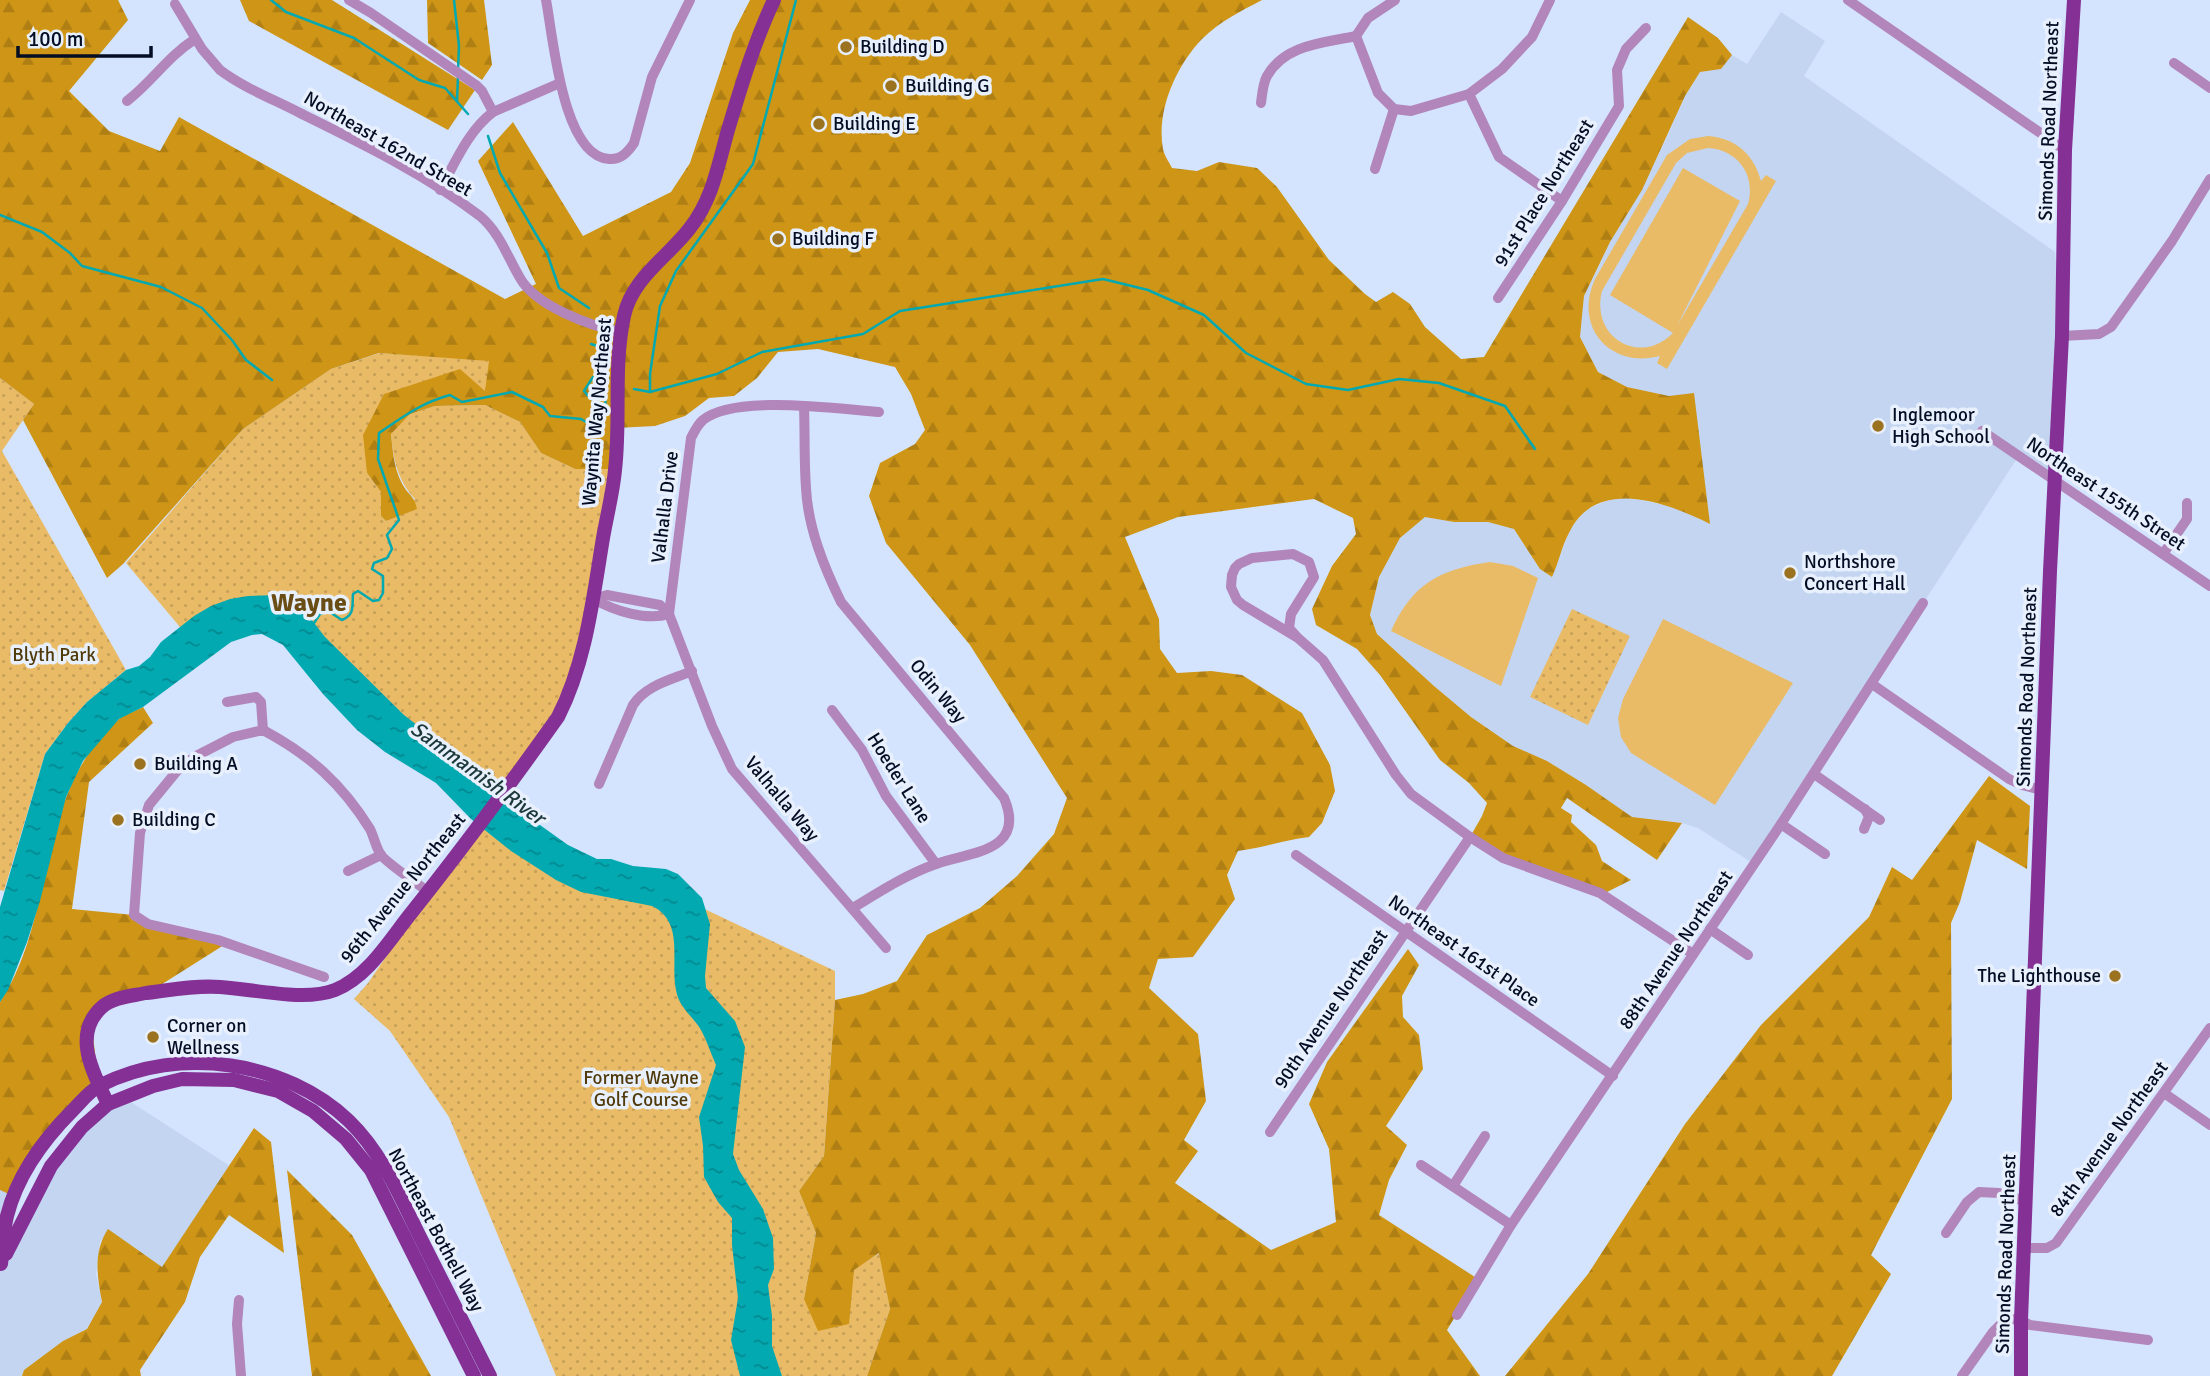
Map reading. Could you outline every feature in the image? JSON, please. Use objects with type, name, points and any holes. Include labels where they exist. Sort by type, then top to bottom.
[{"type":"main road","name":"Waynita Way Northeast","points":[[524,764],[558,717],[571,691],[594,599],[615,470],[618,344],[625,312],[653,266],[690,229],[705,206],[714,185],[730,121],[765,18],[774,0]]},
{"type":"main road","name":"Simonds Road Northeast","points":[[2021,1376],[2021,1320],[2062,336],[2066,150],[2074,0]]},
{"type":"main road","name":"96th Avenue Northeast","points":[[108,1104],[90,1067],[87,1051],[91,1020],[103,1006],[123,997],[217,986],[315,995],[333,990],[358,977],[428,892],[524,764]]},
{"type":"main road","name":"Northeast Bothell Way","points":[[99,1085],[149,1069],[203,1063],[261,1072],[292,1083],[312,1094],[352,1124],[383,1166],[490,1376]]},
{"type":"main road","name":"Northeast Bothell Way","points":[[1,1266],[46,1173],[82,1126],[108,1104],[152,1086],[182,1079],[234,1080],[278,1091],[313,1111],[338,1132],[371,1170],[474,1376]]},
{"type":"main road","points":[[1,1266],[6,1219],[20,1182],[40,1147],[99,1085]]},
{"type":"main road","points":[[428,1283],[433,1280],[440,1285],[459,1324],[468,1331]]},
{"type":"street","points":[[349,0],[371,12],[476,85],[482,90],[493,112]]},
{"type":"street","points":[[547,0],[560,83],[582,142],[601,158],[615,159],[629,151],[634,143],[652,77],[690,0]]},
{"type":"street","points":[[1261,103],[1266,77],[1281,60],[1299,47],[1356,36],[1368,18],[1395,0]]},
{"type":"street","points":[[1356,36],[1378,93],[1394,109],[1411,111],[1428,108],[1469,94],[1502,69],[1532,37],[1550,0]]},
{"type":"street","points":[[1848,0],[2066,150]]},
{"type":"street","name":"Northeast 162nd Street","points":[[175,4],[211,61],[230,77],[347,136],[440,190],[488,224],[527,290],[586,322],[621,332]]},
{"type":"street","name":"91st Place Northeast","points":[[1498,298],[1562,201],[1619,106],[1617,70],[1626,49],[1646,28]]},
{"type":"street","points":[[127,102],[176,52],[195,39]]},
{"type":"street","points":[[2174,64],[2210,88]]},
{"type":"street","points":[[440,190],[475,129],[493,112],[560,83]]},
{"type":"street","points":[[1469,94],[1499,157],[1562,201]]},
{"type":"street","points":[[1375,169],[1394,109]]},
{"type":"street","points":[[2062,336],[2099,334],[2111,327],[2172,241],[2210,179]]},
{"type":"street","name":"Valhalla Drive","points":[[670,614],[691,438],[701,421],[733,407],[804,406],[879,412]]},
{"type":"street","name":"Odin Way","points":[[804,406],[806,490],[814,534],[824,566],[841,603],[1004,797],[1011,814],[1007,832],[993,846],[978,854],[936,864],[853,908]]},
{"type":"street","name":"Northeast 155th Street","points":[[1982,431],[2210,586]]},
{"type":"street","points":[[2163,554],[2187,519],[2188,503]]},
{"type":"street","points":[[1297,638],[1289,628],[1289,618],[1314,577],[1309,562],[1293,554],[1252,558],[1239,564],[1231,582],[1237,600],[1297,638],[1323,660],[1396,775],[1411,794],[1503,858],[1600,893],[1693,954]]},
{"type":"street","points":[[594,599],[608,608],[657,618],[670,614]]},
{"type":"street","name":"88th Avenue Northeast","points":[[1457,1315],[1511,1225],[1781,824],[1923,603]]},
{"type":"street","name":"Valhalla Way","points":[[670,614],[712,726],[732,769],[886,948]]},
{"type":"street","points":[[599,784],[638,696],[692,671]]},
{"type":"street","points":[[1872,684],[2009,779],[2042,790]]},
{"type":"street","points":[[227,702],[256,697],[261,702],[263,730]]},
{"type":"street","name":"Hoeder Lane","points":[[832,710],[862,750],[886,796],[936,864]]},
{"type":"street","points":[[324,977],[218,940],[148,924],[134,915],[139,833],[149,805],[181,766],[233,737],[263,730],[292,745],[320,766],[371,831],[381,855],[428,892]]},
{"type":"street","points":[[1814,774],[1880,820]]},
{"type":"street","points":[[1864,829],[1869,817],[1865,809]]},
{"type":"street","points":[[1781,824],[1825,854]]},
{"type":"street","name":"90th Avenue Northeast","points":[[1270,1132],[1470,837]]},
{"type":"street","points":[[348,871],[381,855]]},
{"type":"street","name":"Northeast 161st Place","points":[[1296,855],[1613,1076]]},
{"type":"street","points":[[1710,929],[1748,955]]},
{"type":"street","name":"84th Avenue Northeast","points":[[2025,1248],[2047,1248],[2056,1243],[2210,1028]]},
{"type":"street","points":[[2164,1093],[2210,1125]]},
{"type":"street","points":[[1453,1186],[1485,1136]]},
{"type":"street","points":[[1421,1165],[1511,1225]]},
{"type":"street","points":[[1946,1233],[1967,1202],[1979,1192],[1999,1193],[2027,1202]]},
{"type":"street","points":[[239,1300],[237,1324],[241,1376]]},
{"type":"street","points":[[1962,1376],[1993,1332],[2009,1319],[2021,1320],[2030,1325],[2148,1340]]},
{"type":"shaded area","name":"Inglemoor High School","points":[[1781,12],[1825,41],[1804,76],[2055,252],[2062,321],[2055,480],[2018,457],[1754,864],[1698,828],[1682,823],[1632,817],[1547,761],[1513,746],[1471,717],[1377,634],[1370,615],[1379,577],[1400,538],[1425,516],[1454,522],[1488,522],[1514,529],[1540,569],[1552,577],[1570,530],[1585,510],[1616,497],[1677,508],[1710,524],[1669,396],[1627,387],[1598,372],[1580,337],[1584,296],[1610,242],[1662,148],[1685,96],[1700,72],[1721,69],[1732,55],[1747,64]]},
{"type":"shaded area","points":[[123,1097],[230,1166],[162,1267],[109,1230],[100,1242],[96,1274],[102,1302],[87,1329],[63,1341],[24,1370],[22,1376],[0,1376],[0,1190],[13,1196],[2,1261],[61,1151]]},
{"type":"green space","points":[[0,0],[118,0],[128,20],[69,91],[109,131],[160,151],[179,117],[505,299],[536,284],[478,161],[513,122],[583,236],[671,192],[690,163],[733,33],[750,0],[1262,0],[1230,17],[1202,39],[1176,76],[1162,120],[1164,151],[1172,168],[1197,171],[1219,162],[1257,168],[1277,187],[1329,260],[1365,294],[1376,302],[1393,292],[1410,304],[1425,327],[1461,359],[1484,357],[1688,17],[1718,38],[1732,55],[1721,69],[1700,72],[1685,96],[1642,190],[1610,242],[1584,296],[1580,337],[1598,372],[1627,387],[1669,396],[1694,393],[1710,524],[1655,502],[1616,499],[1598,504],[1582,514],[1570,531],[1552,577],[1540,569],[1514,529],[1488,522],[1454,522],[1425,517],[1400,538],[1379,577],[1370,615],[1377,634],[1471,717],[1513,746],[1547,761],[1632,817],[1682,823],[1657,860],[1567,798],[1561,808],[1572,815],[1571,822],[1596,845],[1602,861],[1631,880],[1603,894],[1503,858],[1470,837],[1487,803],[1469,783],[1440,760],[1380,675],[1357,649],[1316,625],[1312,609],[1332,566],[1356,534],[1353,518],[1314,499],[1178,517],[1125,537],[1159,619],[1160,649],[1177,673],[1211,671],[1242,675],[1302,713],[1330,765],[1335,791],[1322,823],[1309,837],[1238,851],[1227,875],[1235,899],[1193,957],[1158,959],[1149,988],[1198,1034],[1206,1101],[1184,1140],[1198,1151],[1175,1183],[1271,1250],[1336,1222],[1329,1149],[1309,1104],[1327,1062],[1408,949],[1419,965],[1402,996],[1403,1017],[1419,1035],[1423,1069],[1386,1126],[1407,1145],[1389,1180],[1379,1215],[1478,1279],[1447,1330],[1480,1376],[867,1376],[890,1309],[879,1253],[854,1270],[849,1324],[818,1331],[804,1299],[816,1233],[799,1191],[824,1156],[835,1000],[863,994],[897,981],[927,935],[980,908],[1017,876],[1054,834],[1067,798],[970,645],[886,543],[869,496],[880,463],[915,444],[925,430],[911,394],[895,367],[818,349],[778,352],[757,378],[734,396],[709,398],[685,416],[655,426],[616,428],[615,469],[575,469],[541,453],[520,422],[485,405],[435,406],[410,414],[391,434],[399,477],[417,509],[386,521],[381,516],[381,492],[367,473],[363,435],[384,394],[460,369],[485,391],[489,361],[379,353],[331,369],[243,429],[123,564],[107,578],[23,420],[34,404],[0,378]]},
{"type":"green space","points":[[240,0],[332,0],[475,90],[448,130],[249,21]]},
{"type":"green space","points":[[427,0],[484,0],[492,65],[482,80],[428,43]]},
{"type":"green space","points":[[1708,136],[1727,140],[1749,156],[1761,181],[1766,175],[1776,181],[1667,369],[1657,363],[1660,356],[1626,356],[1612,350],[1600,340],[1589,313],[1589,297],[1595,279],[1667,155],[1690,139]],"holes":[[[1708,148],[1719,150],[1736,159],[1747,174],[1750,193],[1748,204],[1677,326],[1740,201],[1683,168],[1610,295],[1673,333],[1660,343],[1646,347],[1633,347],[1621,342],[1610,333],[1603,322],[1600,307],[1602,291],[1676,163],[1687,153]]]},
{"type":"green space","points":[[380,353],[489,360],[491,396],[405,411],[392,432],[410,414],[435,406],[485,405],[520,422],[541,453],[575,469],[616,469],[571,691],[489,807],[301,647],[246,616],[180,627],[126,563],[243,429],[331,369]],"holes":[[[391,434],[397,468],[415,499],[395,517],[386,521],[381,516],[381,492],[367,473]]]},
{"type":"green space","name":"Blyth Park","points":[[0,378],[34,404],[2,451],[126,670],[87,702],[45,754],[4,891],[0,890]]},
{"type":"green space","points":[[1490,562],[1513,566],[1538,578],[1501,686],[1391,631],[1408,601],[1418,590],[1456,569]]},
{"type":"green space","points":[[1572,609],[1630,636],[1588,725],[1530,697]]},
{"type":"green space","points":[[1663,619],[1793,683],[1715,805],[1631,753],[1621,737],[1618,718],[1623,699]]},
{"type":"green space","points":[[143,707],[153,723],[89,782],[72,909],[134,915],[224,945],[148,993],[123,997],[91,1020],[99,1085],[86,1096],[13,1196],[0,1190],[0,1002],[17,970],[30,936],[67,795],[83,763],[104,735],[119,719]]},
{"type":"green space","points":[[1989,776],[2030,806],[2027,869],[1977,840],[1960,902],[1951,923],[1952,1099],[1871,1255],[1891,1274],[1832,1376],[1505,1376],[1588,1274],[1685,1124],[1761,1025],[1869,917],[1892,867],[1912,880]]},
{"type":"green space","name":"Former Wayne Golf Course","points":[[488,808],[531,836],[673,894],[835,971],[824,1156],[799,1191],[816,1233],[804,1299],[880,1253],[890,1309],[867,1376],[556,1376],[449,1117],[390,1031],[354,999],[368,983]]},
{"type":"green space","points":[[254,1128],[271,1142],[284,1253],[229,1215],[200,1257],[185,1302],[140,1370],[141,1376],[22,1376],[24,1370],[63,1341],[87,1329],[102,1302],[98,1255],[108,1229],[162,1267]]},
{"type":"green space","points":[[287,1170],[352,1235],[431,1376],[312,1376]]},
{"type":"water","points":[[277,595],[308,615],[325,637],[404,715],[526,815],[568,845],[597,859],[666,869],[678,874],[702,898],[710,924],[706,988],[735,1021],[745,1047],[733,1154],[739,1170],[763,1209],[773,1238],[774,1269],[768,1285],[772,1346],[782,1376],[740,1376],[731,1340],[738,1298],[732,1218],[718,1202],[704,1177],[699,1117],[716,1065],[701,1030],[678,996],[673,932],[669,922],[652,906],[581,892],[556,880],[511,851],[471,819],[436,783],[385,752],[357,730],[283,645],[262,634],[231,642],[143,707],[119,719],[83,761],[66,797],[27,942],[8,990],[0,1002],[0,907],[45,754],[87,702],[126,670],[139,666],[161,642],[194,616],[230,599]]},
{"type":"waterway","points":[[271,0],[286,12],[354,38],[419,80],[445,88],[468,114]]},
{"type":"waterway","points":[[454,0],[459,46],[458,70]]},
{"type":"waterway","points":[[650,392],[660,306],[676,271],[753,164],[796,0]]},
{"type":"waterway","points":[[457,101],[458,76]]},
{"type":"waterway","points":[[488,136],[500,173],[547,253],[559,288],[589,308]]},
{"type":"waterway","points":[[0,215],[42,232],[70,253],[82,266],[161,287],[202,308],[232,340],[246,360],[272,380]]},
{"type":"waterway","points":[[634,389],[650,392],[717,374],[762,352],[863,334],[900,311],[1103,279],[1148,290],[1204,315],[1246,353],[1306,384],[1348,390],[1399,379],[1439,383],[1505,406],[1535,449]]},
{"type":"waterway","points":[[591,344],[606,349],[604,356]]},
{"type":"waterway","points":[[314,623],[320,614],[328,611],[342,620],[349,616],[353,594],[358,591],[373,601],[379,600],[383,593],[383,576],[372,569],[374,563],[387,558],[392,549],[387,535],[399,520],[378,459],[379,433],[421,406],[440,398],[450,395],[462,402],[512,392],[543,407],[550,416],[581,419],[591,425],[600,422],[606,409],[605,397],[591,399],[584,391],[593,377]]},
{"type":"place","name":"Building D","points":[[846,47]]},
{"type":"place","name":"Building G","points":[[891,86]]},
{"type":"place","name":"Building E","points":[[819,124]]},
{"type":"place","name":"Building F","points":[[778,239]]},
{"type":"place","name":"Inglemoor High School","points":[[1878,426]]},
{"type":"place","name":"Northshore Concert Hall","points":[[1790,573]]},
{"type":"place","name":"Building A","points":[[140,764]]},
{"type":"place","name":"Building C","points":[[118,820]]},
{"type":"place","name":"The Lighthouse","points":[[2115,976]]},
{"type":"place","name":"Corner on Wellness","points":[[153,1037]]},
{"type":"district","name":"Wayne","points":[[309,603]]},
{"type":"water label","name":"Sammamish River","points":[[478,773]]}]
